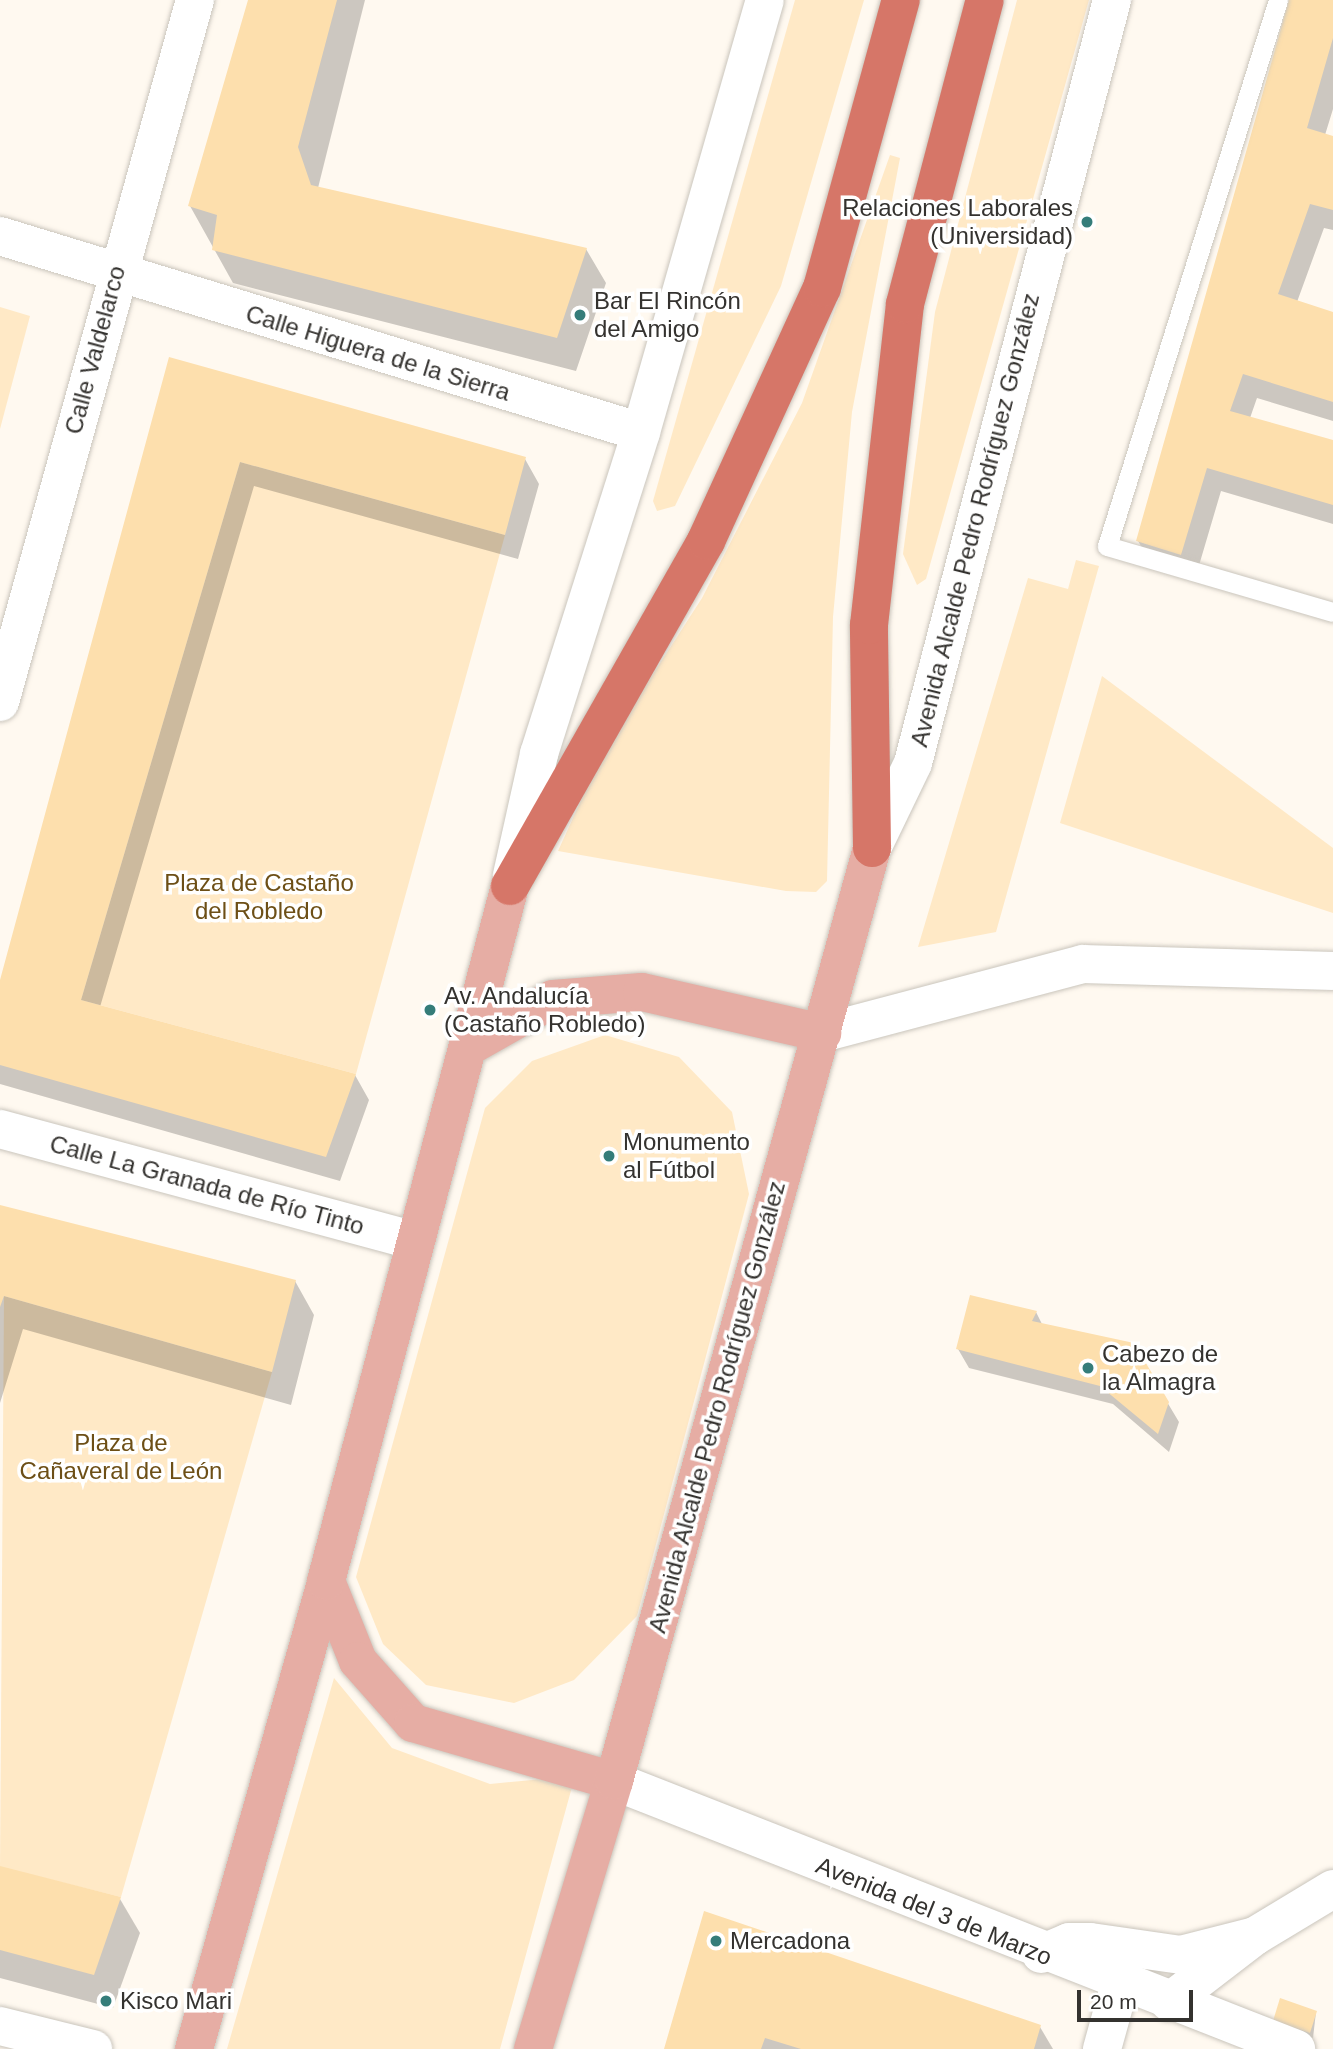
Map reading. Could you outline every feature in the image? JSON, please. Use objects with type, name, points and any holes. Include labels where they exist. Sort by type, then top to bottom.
[{"type":"highway","points":[[510,886],[706,541],[822,288],[901,0]]},
{"type":"highway","points":[[872,848],[869,625],[905,304],[985,0]]},
{"type":"main road","name":"Avenida Alcalde Pedro Rodríguez González","points":[[533,2049],[614,1781],[872,848]]},
{"type":"main road","points":[[194,2049],[326,1581],[415,1241],[470,1046],[510,886]]},
{"type":"main road","points":[[470,1046],[553,999],[642,992],[822,1033]]},
{"type":"main road","points":[[326,1581],[358,1661],[413,1723],[614,1781]]},
{"type":"street","name":"Calle Valdelarco","points":[[0,702],[116,272],[195,0]]},
{"type":"street","points":[[510,886],[539,754],[641,432],[765,0]]},
{"type":"street","name":"Avenida Alcalde Pedro Rodríguez González","points":[[872,848],[913,764],[1112,0]]},
{"type":"street","name":"Calle Higuera de la Sierra","points":[[0,236],[641,432]]},
{"type":"street","points":[[822,1033],[1083,964],[1333,971]]},
{"type":"street","name":"Calle La Granada de Río Tinto","points":[[0,1129],[415,1241]]},
{"type":"street","name":"Avenida del 3 de Marzo","points":[[614,1781],[1041,1954],[1296,2049]]},
{"type":"street","points":[[1169,2002],[1255,1936],[1333,1889]]},
{"type":"street","points":[[1041,1954],[1069,1942],[1090,1942],[1181,1955],[1255,1936]]},
{"type":"street","points":[[1101,2049],[1120,1984]]},
{"type":"street","points":[[0,2026],[93,2049]]},
{"type":"lane","points":[[1278,0],[1107,546],[1310,614],[1333,612]]},
{"type":"green space","points":[[795,0],[864,0],[781,286],[675,506],[657,511],[653,501]]},
{"type":"green space","points":[[1017,0],[1089,0],[926,579],[917,585],[903,554],[935,312]]},
{"type":"green space","points":[[890,155],[900,158],[852,412],[833,617],[827,881],[816,892],[786,891],[558,851],[603,752],[702,598],[802,403]]},
{"type":"green space","points":[[0,307],[30,316],[0,429]]},
{"type":"green space","name":"Plaza de Castaño del Robledo","points":[[240,462],[505,535],[356,1074],[81,1000]]},
{"type":"green space","points":[[1076,560],[1099,566],[996,932],[918,947],[1028,578],[1068,589]]},
{"type":"green space","points":[[1102,676],[1333,848],[1333,913],[1060,823]]},
{"type":"green space","points":[[605,1035],[679,1057],[732,1112],[749,1194],[637,1616],[574,1680],[514,1703],[426,1685],[383,1644],[356,1577],[485,1108],[532,1061]]},
{"type":"green space","name":"Plaza de Cañaveral de León","points":[[4,1296],[272,1372],[121,1897],[0,1867]]},
{"type":"green space","points":[[334,1678],[392,1748],[490,1784],[575,1776],[500,2049],[227,2049]]},
{"type":"building","points":[[248,0],[337,0],[298,147],[311,185],[587,248],[557,338],[212,250],[217,215],[188,206]]},
{"type":"building","points":[[1289,0],[1333,0],[1333,38],[1307,128],[1333,136],[1333,210],[1310,204],[1278,294],[1333,312],[1333,402],[1243,374],[1230,411],[1333,440],[1333,505],[1207,468],[1181,555],[1136,541]]},
{"type":"building","points":[[169,357],[526,457],[505,535],[240,462],[81,1000],[356,1074],[326,1157],[0,1065],[0,980]]},
{"type":"building","points":[[0,1205],[296,1280],[272,1372],[4,1296],[0,1307]]},
{"type":"building","name":"Cabezo de la Almagra","points":[[970,1295],[1037,1311],[1032,1321],[1134,1343],[1169,1402],[1158,1434],[1100,1386],[956,1349]]},
{"type":"building","points":[[0,1866],[121,1897],[94,1975],[0,1950]]},
{"type":"building","points":[[704,1911],[1041,2025],[1034,2049],[801,2049],[765,2038],[761,2049],[664,2049]]},
{"type":"building","points":[[1280,1998],[1317,2011],[1310,2033],[1273,2021]]},
{"type":"place","name":"Relaciones Laborales (Universidad)","points":[[1087,222]]},
{"type":"place","name":"Bar El Rincón del Amigo","points":[[580,315]]},
{"type":"place","name":"Av. Andalucía (Castaño Robledo)","points":[[430,1010]]},
{"type":"place","name":"Monumento al Fútbol","points":[[609,1156]]},
{"type":"place","name":"Cabezo de la Almagra","points":[[1088,1368]]},
{"type":"place","name":"Mercadona","points":[[716,1941]]},
{"type":"place","name":"Kisco Mari","points":[[106,2001]]}]
